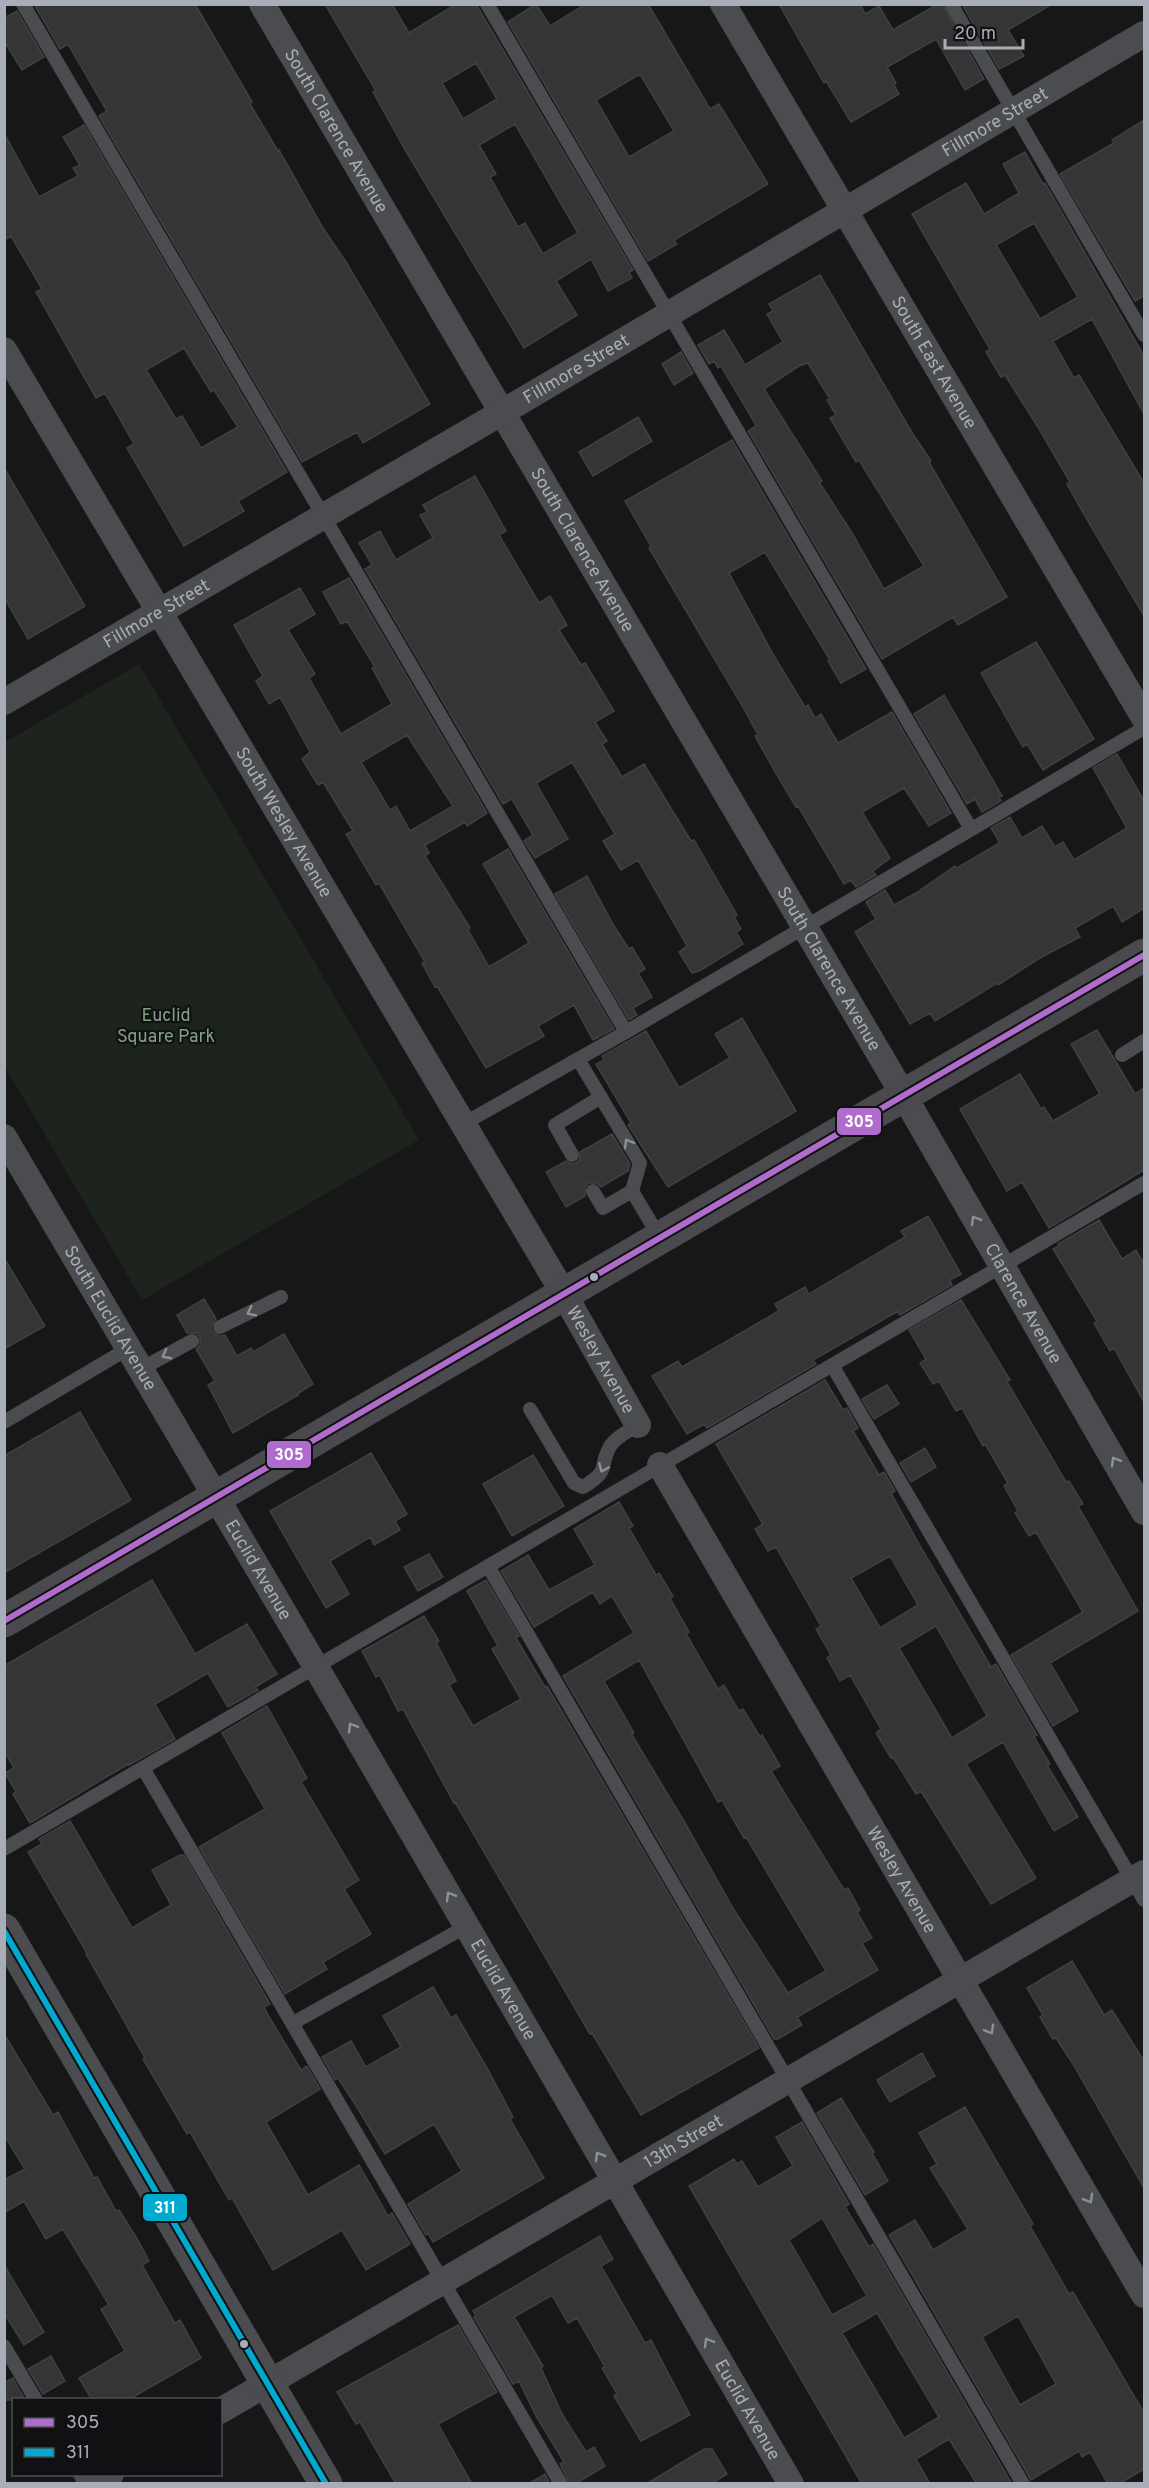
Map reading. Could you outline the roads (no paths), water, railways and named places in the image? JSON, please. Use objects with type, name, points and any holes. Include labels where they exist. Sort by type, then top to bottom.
[{"type":"main road","points":[[4,1621],[1144,955]]},
{"type":"street","name":"South Clarence Avenue","points":[[262,4],[904,1096]]},
{"type":"street","name":"South East Avenue","points":[[723,4],[1144,718]]},
{"type":"street","name":"Fillmore Street","points":[[4,702],[501,413],[1144,34]]},
{"type":"street","name":"South Wesley Avenue","points":[[4,350],[564,1294]]},
{"type":"street","name":"Clarence Avenue","points":[[904,1096],[1144,1512]]},
{"type":"street","name":"South Euclid Avenue","points":[[4,1137],[216,1497]]},
{"type":"street","name":"Wesley Avenue","points":[[564,1294],[638,1425]]},
{"type":"street","name":"Wesley Avenue","points":[[660,1466],[1144,2295]]},
{"type":"street","name":"Euclid Avenue","points":[[216,1497],[791,2484]]},
{"type":"street","name":"13th Street","points":[[222,2410],[961,1980],[1140,1884]]},
{"type":"street","points":[[4,1930],[326,2484]]},
{"type":"street","points":[[96,2484],[109,2476]]},
{"type":"lane","points":[[23,4],[626,1032]]},
{"type":"lane","points":[[487,4],[971,829]]},
{"type":"lane","points":[[951,4],[1144,335]]},
{"type":"lane","points":[[463,1124],[626,1032],[1144,728]]},
{"type":"lane","points":[[1122,1055],[1144,1041]]},
{"type":"lane","points":[[578,1059],[640,1163],[632,1191],[603,1209],[593,1191]]},
{"type":"lane","points":[[572,1155],[555,1125],[601,1097]]},
{"type":"lane","points":[[4,1849],[1144,1183]]},
{"type":"lane","points":[[632,1191],[660,1238]]},
{"type":"lane","points":[[220,1327],[281,1297]]},
{"type":"lane","points":[[4,1422],[135,1359],[192,1341]]},
{"type":"lane","points":[[832,1365],[1140,1884]]},
{"type":"lane","points":[[530,1409],[574,1484],[583,1487],[598,1478],[604,1469],[609,1447],[616,1439],[638,1425]]},
{"type":"lane","points":[[488,1566],[1023,2484]]},
{"type":"lane","points":[[143,1768],[561,2484]]},
{"type":"lane","points":[[293,2022],[467,1926]]},
{"type":"lane","points":[[4,2346],[35,2398]]},
{"type":"park label","name":"Euclid Square Park","points":[[166,1025]]}]
